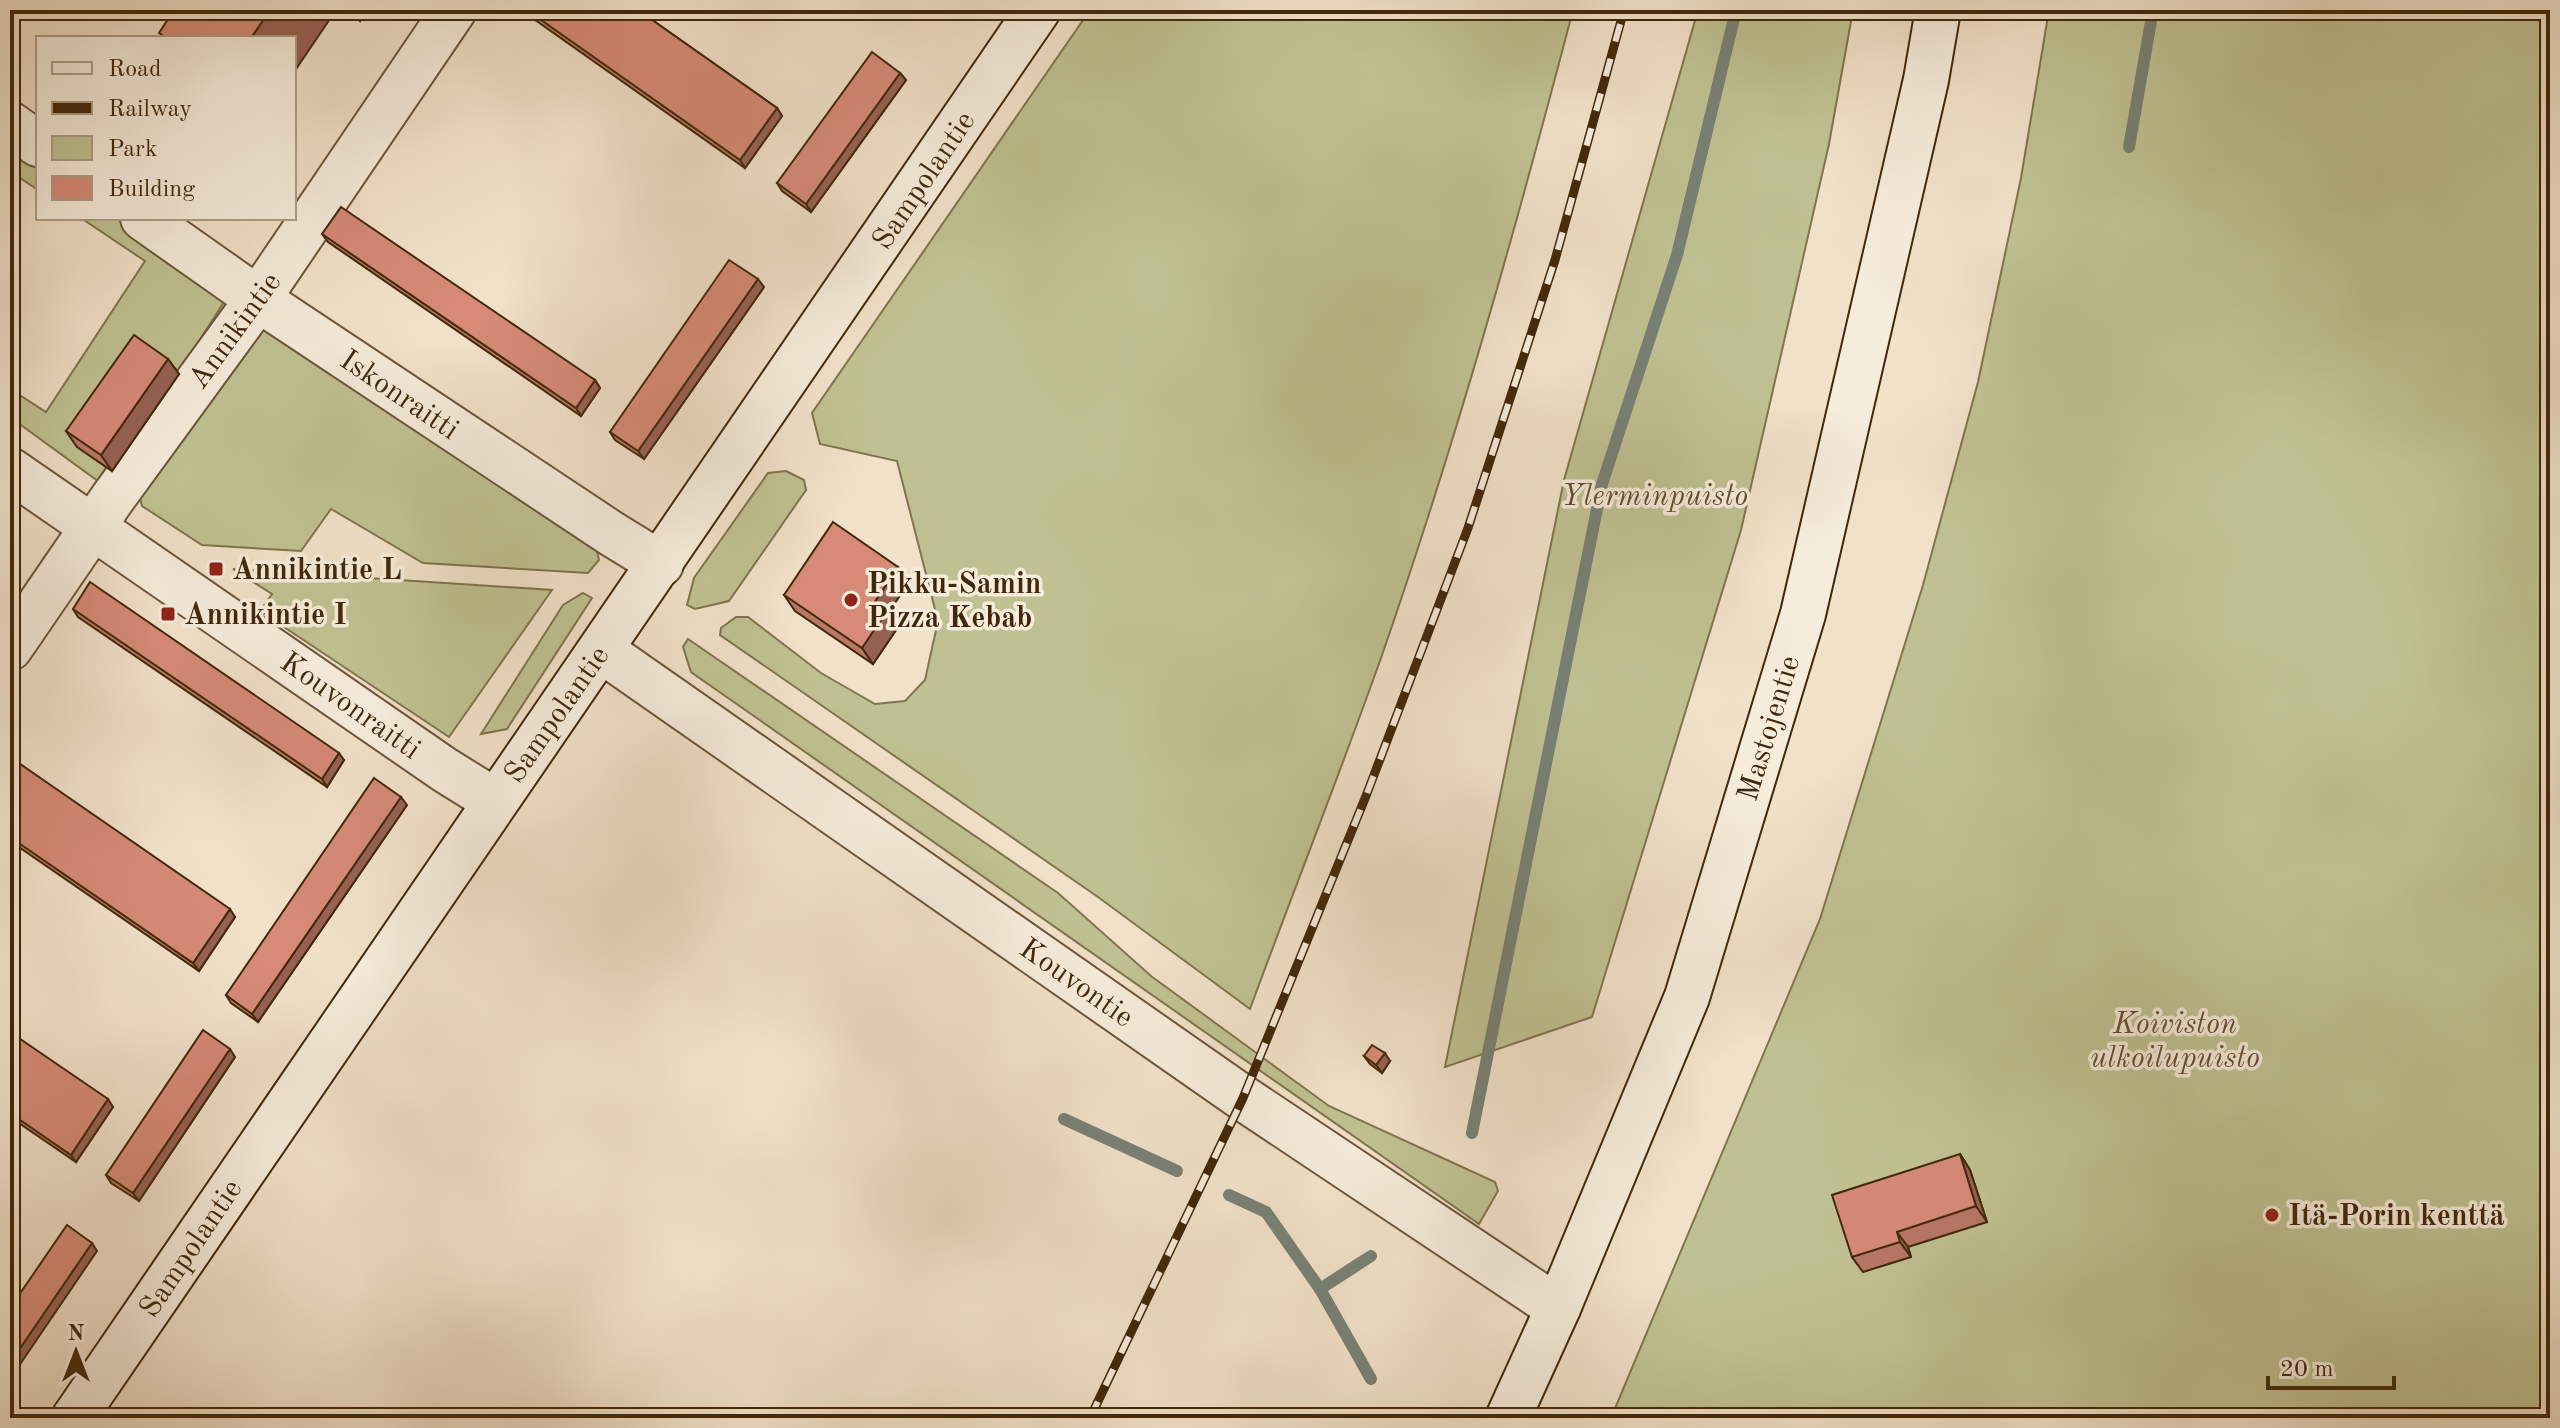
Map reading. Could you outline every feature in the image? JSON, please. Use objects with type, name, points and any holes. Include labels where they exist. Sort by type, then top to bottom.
[{"type":"street","name":"Annikintie","points":[[10,648],[92,527],[258,299],[454,10]]},
{"type":"street","name":"Sampolantie","points":[[74,1418],[1038,10]]},
{"type":"street","name":"Mastojentie","points":[[1508,1418],[1558,1308],[1687,997],[1803,614],[1926,80],[1938,10]]},
{"type":"street","points":[[10,124],[36,143]]},
{"type":"street","name":"Iskonraitti","points":[[146,220],[258,299],[661,564]]},
{"type":"street","name":"Kouvonraitti","points":[[10,470],[445,770],[495,801]]},
{"type":"street","name":"Kouvontie","points":[[601,650],[1243,1098],[1558,1308]]},
{"type":"green space","points":[[1090,10],[1573,10],[1507,255],[1434,498],[1381,658],[1250,1009],[1098,897],[720,635],[721,628],[736,617],[748,617],[821,673],[875,704],[905,701],[925,680],[938,621],[897,461],[820,444],[812,413]]},
{"type":"green space","name":"Ylerminpuisto","points":[[1698,10],[1853,10],[1829,144],[1741,530],[1592,1017],[1445,1067],[1564,480]]},
{"type":"green space","name":"Koiviston ulkoilupuisto","points":[[2049,10],[2550,10],[2550,1418],[1611,1418],[1820,919],[1923,585],[1978,382],[2021,178]]},
{"type":"green space","points":[[10,145],[36,163],[36,189],[10,171]]},
{"type":"green space","points":[[84,220],[119,220],[222,291],[224,302],[178,374],[77,446],[112,471],[102,484],[10,417],[10,395],[21,396],[46,412],[145,261]]},
{"type":"green space","points":[[256,323],[594,538],[599,560],[588,573],[423,563],[331,509],[301,551],[202,545],[142,506],[140,499]]},
{"type":"green space","points":[[786,471],[804,480],[806,490],[729,601],[695,609],[687,605],[694,578],[768,473]]},
{"type":"green space","points":[[233,569],[552,590],[449,737],[260,611],[272,594]]},
{"type":"green space","points":[[583,593],[592,598],[507,729],[481,734],[563,605]]},
{"type":"green space","points":[[688,639],[1058,893],[1151,976],[1329,1106],[1495,1182],[1498,1191],[1479,1224],[691,672],[683,647]]},
{"type":"building","points":[[174,10],[270,10],[252,36],[164,36],[159,33]]},
{"type":"building","points":[[527,10],[638,10],[777,108],[740,160]]},
{"type":"building","points":[[872,52],[900,73],[806,204],[777,183]]},
{"type":"building","points":[[341,207],[595,380],[576,408],[322,234]]},
{"type":"building","points":[[729,260],[758,279],[638,451],[610,432]]},
{"type":"building","points":[[134,335],[168,359],[101,455],[66,431]]},
{"type":"building","points":[[833,522],[898,567],[872,606],[885,614],[862,648],[784,595]]},
{"type":"building","points":[[90,582],[339,753],[322,779],[73,609]]},
{"type":"building","points":[[10,757],[230,909],[193,963],[10,837]]},
{"type":"building","points":[[374,778],[401,797],[252,1014],[226,995]]},
{"type":"building","points":[[203,1030],[230,1049],[133,1193],[106,1175]]},
{"type":"building","points":[[10,1032],[108,1099],[71,1155],[10,1113]]},
{"type":"building","points":[[1372,1045],[1385,1053],[1376,1065],[1364,1056]]},
{"type":"building","points":[[1960,1154],[1976,1206],[1897,1232],[1900,1242],[1852,1257],[1832,1195]]},
{"type":"building","points":[[67,1225],[92,1243],[10,1363],[10,1308]]},
{"type":"waterway","points":[[1472,1133],[1602,484],[1677,255],[1736,10]]},
{"type":"waterway","points":[[2129,147],[2153,10]]},
{"type":"waterway","points":[[1064,1119],[1177,1171]]},
{"type":"waterway","points":[[1229,1195],[1266,1212],[1320,1289],[1371,1256]]},
{"type":"waterway","points":[[1320,1289],[1371,1379]]},
{"type":"railway","points":[[1090,1418],[1243,1098],[1366,796],[1468,528],[1555,260],[1624,10]]},
{"type":"place","name":"Annikintie L","points":[[216,569]]},
{"type":"place","name":"Pikku-Samin Pizza Kebab","points":[[851,600]]},
{"type":"place","name":"Annikintie I","points":[[168,614]]},
{"type":"place","name":"Itä-Porin kenttä","points":[[2272,1215]]}]
